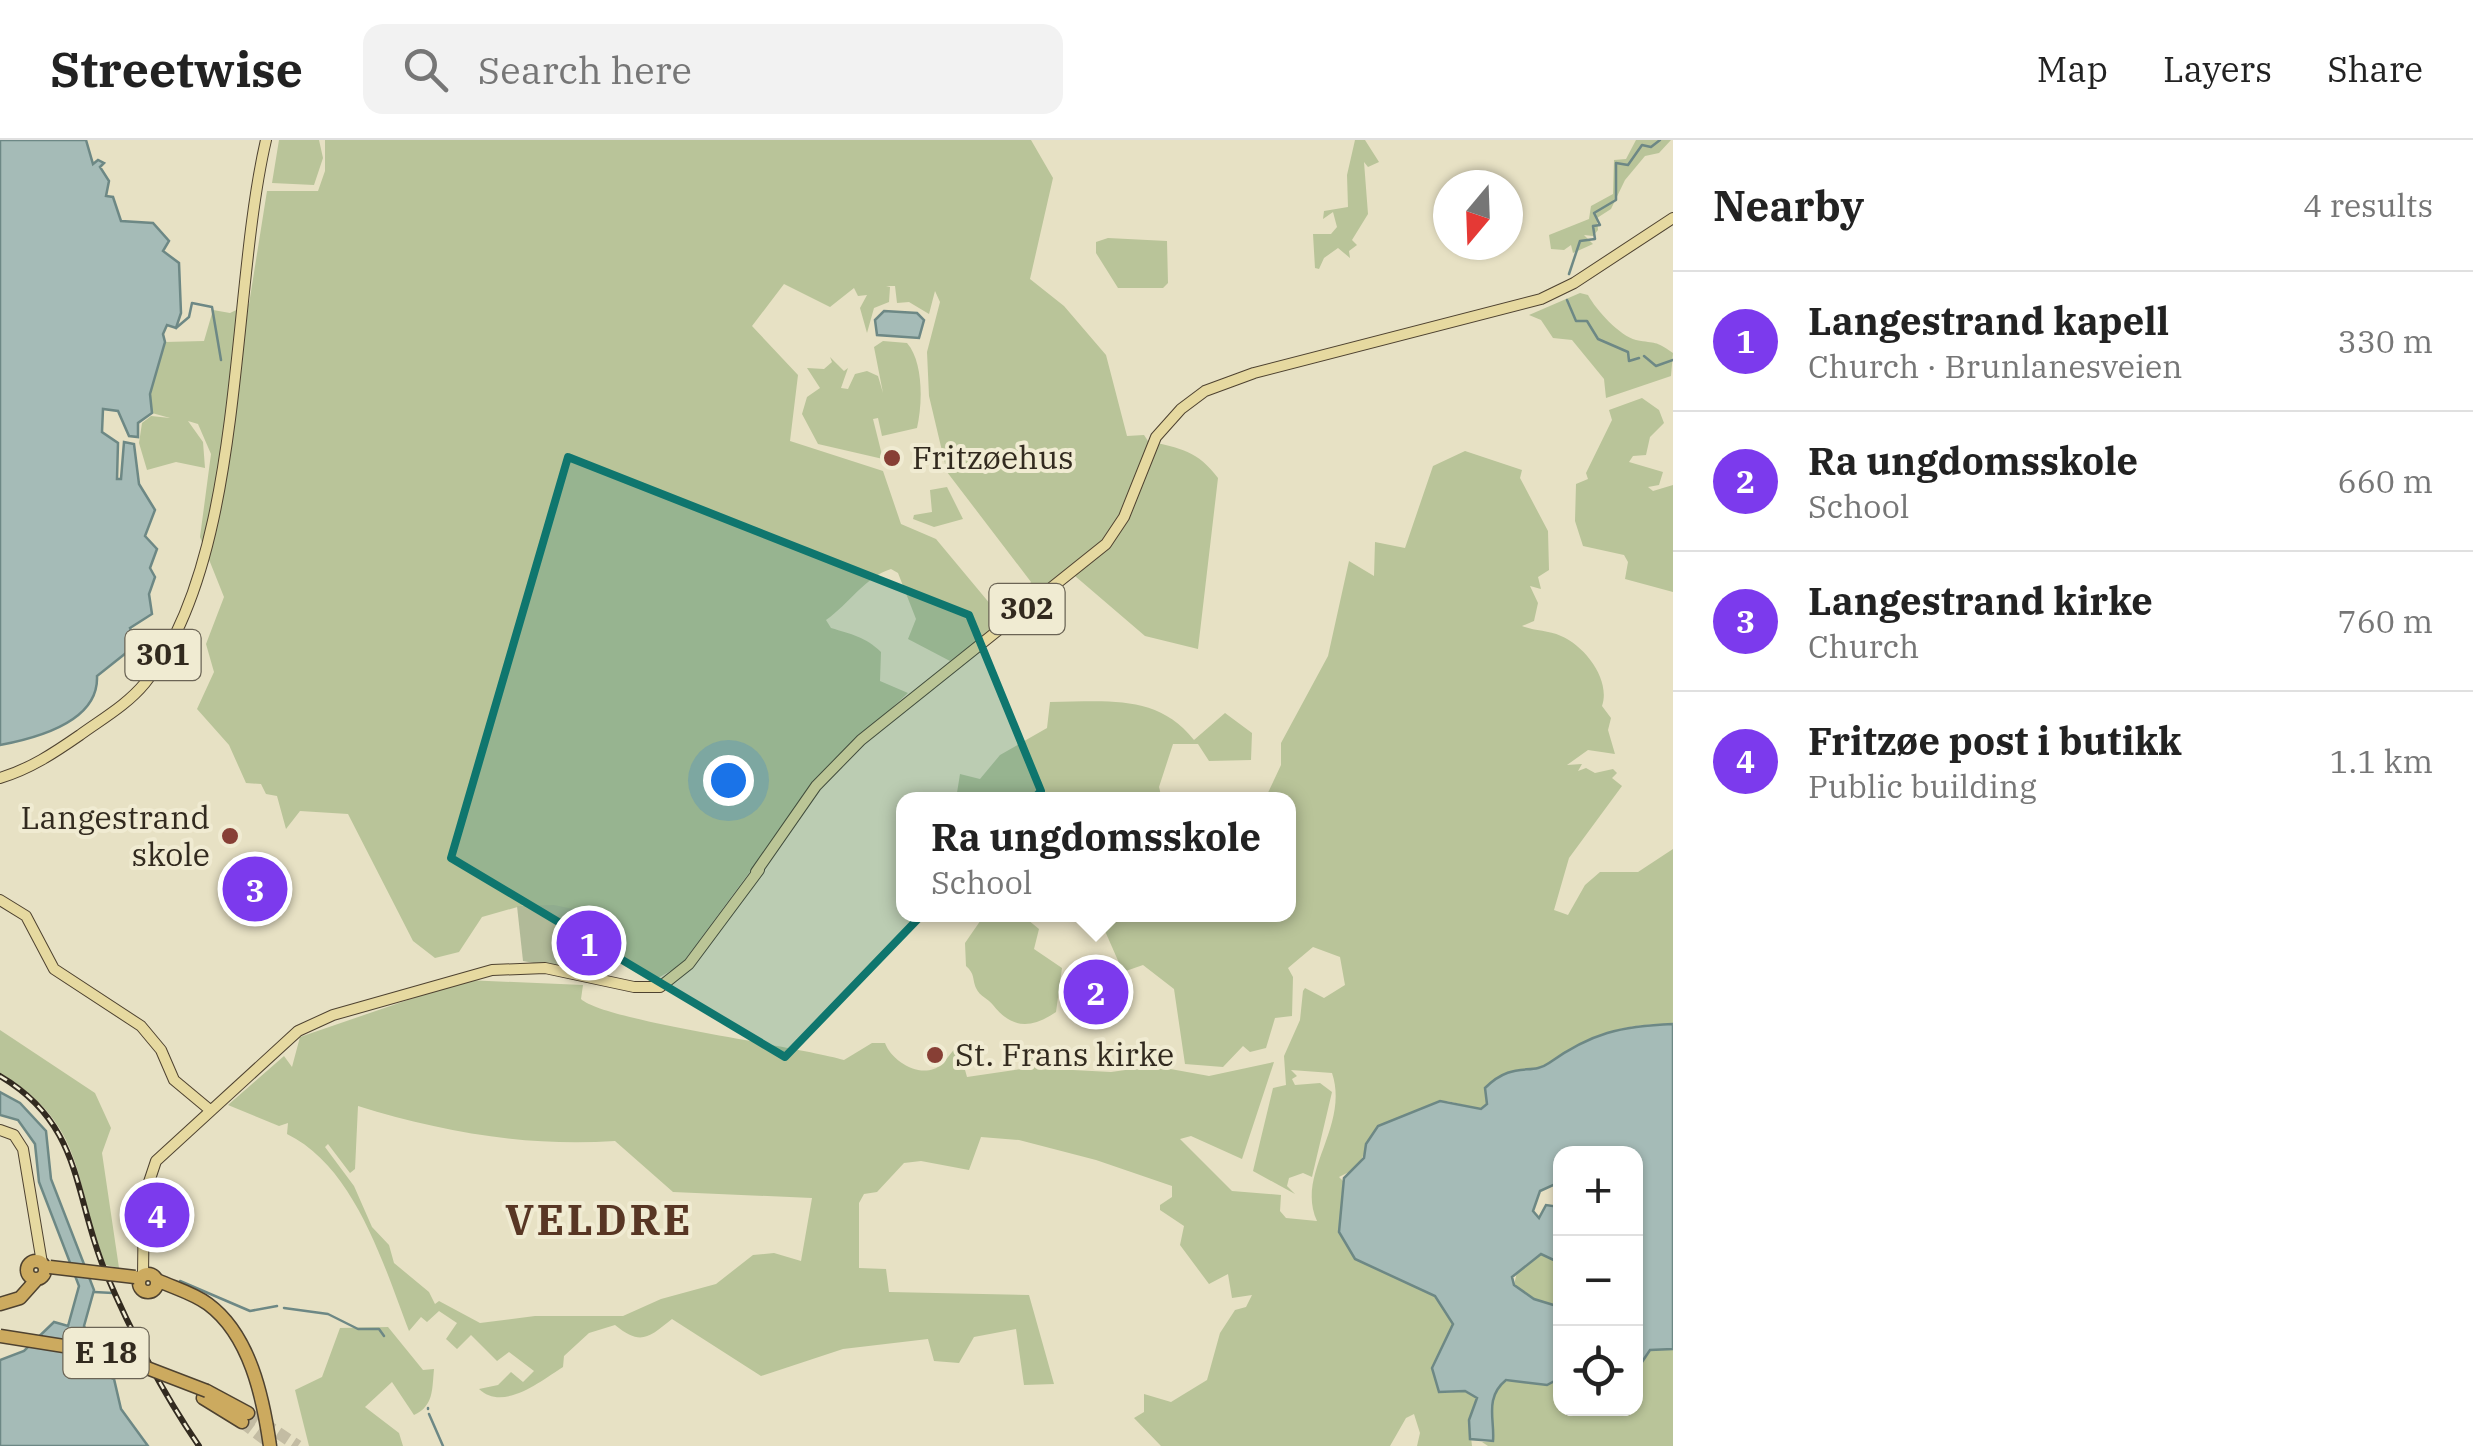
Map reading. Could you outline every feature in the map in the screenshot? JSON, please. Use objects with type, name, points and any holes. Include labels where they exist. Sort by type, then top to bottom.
[{"type":"highway","name":"E 18","points":[[40,1268],[145,1281],[174,1288],[211,1306],[234,1333],[254,1378],[270,1446]]},
{"type":"highway","points":[[0,1302],[18,1294],[40,1268]]},
{"type":"highway","name":"E 18","points":[[0,1339],[106,1360],[205,1395],[245,1418]]},
{"type":"main road","name":"301","points":[[0,778],[43,760],[128,700],[146,682],[168,645],[192,591],[210,531],[268,140]]},
{"type":"main road","name":"302","points":[[145,1281],[146,1187],[151,1170],[168,1148],[308,1026],[471,974],[531,967],[640,988],[665,984],[689,964],[838,763],[885,720],[1098,553],[1124,517],[1147,453],[1171,420],[1214,392],[1290,364],[1541,299],[1576,282],[1673,218]]},
{"type":"main road","points":[[0,900],[26,916],[46,947],[54,969],[141,1026],[160,1048],[174,1080],[210,1110]]},
{"type":"main road","points":[[0,1130],[14,1135],[23,1149],[40,1268]]},
{"type":"highlighted area","points":[[568,457],[969,615],[1041,791],[785,1057],[451,858]]},
{"type":"green space","points":[[279,140],[319,140],[323,158],[314,185],[272,183]]},
{"type":"green space","points":[[325,140],[1031,140],[1053,178],[1030,279],[1064,306],[1106,355],[1127,436],[1144,435],[1148,441],[1188,452],[1218,478],[1198,649],[1145,636],[1068,570],[1031,600],[1023,595],[1031,582],[947,472],[929,396],[927,352],[940,302],[935,291],[929,314],[909,302],[897,303],[895,286],[886,286],[890,287],[889,302],[874,308],[867,333],[860,308],[867,295],[858,296],[854,288],[830,307],[784,284],[752,326],[798,375],[790,441],[883,471],[901,524],[936,539],[996,611],[1005,607],[1010,616],[950,661],[908,639],[916,619],[898,573],[891,569],[873,578],[826,620],[831,628],[858,637],[881,652],[880,681],[908,693],[824,771],[681,965],[651,982],[612,958],[614,941],[592,920],[528,904],[482,917],[459,952],[435,958],[413,941],[348,814],[300,811],[286,829],[277,796],[266,794],[261,784],[246,783],[229,745],[197,709],[214,672],[206,644],[224,597],[200,537],[211,454],[198,424],[188,421],[203,442],[205,468],[176,462],[147,470],[139,443],[142,423],[151,416],[170,418],[152,413],[149,395],[165,342],[204,341],[213,310],[230,313],[249,304],[267,191],[318,191],[325,171]]},
{"type":"green space","points":[[1355,140],[1365,140],[1379,162],[1368,167],[1364,162],[1368,214],[1352,240],[1357,245],[1349,251],[1350,258],[1338,248],[1324,258],[1319,269],[1315,268],[1313,234],[1331,234],[1337,227],[1333,212],[1323,219],[1324,211],[1348,207],[1347,175]]},
{"type":"green space","points":[[1636,140],[1671,140],[1659,153],[1645,156],[1625,180],[1611,209],[1597,218],[1598,230],[1593,236],[1584,235],[1593,244],[1573,253],[1571,245],[1564,250],[1551,249],[1549,235],[1589,219],[1591,206],[1613,194],[1614,160],[1626,159]]},
{"type":"green space","points":[[1108,238],[1167,241],[1168,283],[1163,288],[1118,288],[1096,253],[1096,242]]},
{"type":"green space","points":[[1580,293],[1588,295],[1602,315],[1623,333],[1673,353],[1671,376],[1606,398],[1604,379],[1572,340],[1553,338],[1541,320],[1529,315]]},
{"type":"green space","points":[[883,341],[907,343],[916,360],[921,394],[917,428],[882,436],[878,418],[873,419],[883,459],[818,444],[802,414],[807,397],[820,388],[807,368],[824,369],[832,362],[830,357],[844,371],[848,368],[841,388],[848,389],[855,374],[867,371],[878,376],[883,393],[874,347]]},
{"type":"green space","points":[[1642,398],[1659,410],[1664,423],[1650,437],[1646,455],[1633,456],[1629,462],[1663,472],[1659,485],[1648,487],[1653,491],[1673,485],[1673,592],[1625,579],[1628,562],[1624,555],[1583,546],[1575,521],[1576,484],[1588,479],[1586,473],[1612,420],[1609,410]]},
{"type":"green space","points":[[1465,451],[1522,470],[1520,478],[1548,531],[1549,570],[1538,577],[1541,589],[1530,586],[1538,603],[1534,621],[1522,626],[1570,641],[1594,665],[1603,686],[1602,706],[1611,718],[1608,730],[1615,754],[1588,750],[1567,765],[1582,764],[1578,771],[1586,768],[1595,773],[1613,769],[1617,773],[1612,778],[1622,786],[1569,858],[1554,910],[1568,915],[1585,885],[1600,872],[1638,872],[1673,849],[1673,1024],[1607,1033],[1543,1066],[1506,1074],[1485,1088],[1487,1104],[1481,1109],[1447,1101],[1378,1126],[1357,1168],[1339,1177],[1343,1181],[1339,1232],[1355,1259],[1435,1296],[1453,1324],[1432,1368],[1442,1393],[1465,1391],[1477,1398],[1469,1420],[1472,1446],[1417,1446],[1420,1433],[1414,1414],[1406,1418],[1390,1446],[1161,1446],[1134,1418],[1144,1412],[1144,1394],[1171,1402],[1207,1380],[1220,1333],[1235,1310],[1246,1307],[1252,1295],[1232,1298],[1228,1274],[1209,1284],[1180,1245],[1184,1226],[1160,1210],[1160,1205],[1172,1197],[1172,1186],[1096,1160],[1019,1140],[981,1137],[969,1170],[921,1161],[904,1163],[877,1192],[864,1194],[859,1203],[859,1268],[886,1269],[889,1292],[1029,1295],[1054,1384],[1024,1385],[1016,1329],[974,1337],[959,1363],[934,1361],[928,1339],[843,1349],[761,1376],[672,1319],[644,1337],[632,1336],[615,1325],[589,1333],[564,1356],[563,1367],[544,1380],[510,1396],[489,1395],[479,1389],[498,1385],[511,1372],[523,1382],[534,1371],[509,1352],[497,1361],[471,1335],[457,1349],[446,1339],[457,1323],[439,1311],[427,1322],[421,1317],[409,1331],[364,1220],[331,1170],[311,1149],[287,1134],[288,1123],[279,1126],[228,1105],[284,1056],[292,1067],[300,1037],[466,980],[583,985],[581,999],[625,1016],[844,1060],[872,1043],[885,1043],[901,1062],[926,1071],[942,1064],[958,1045],[967,1077],[1028,1068],[1029,1056],[1054,1069],[1111,1072],[1154,1066],[1209,1076],[1274,1062],[1242,1159],[1191,1136],[1180,1139],[1232,1191],[1281,1195],[1280,1211],[1286,1218],[1317,1221],[1313,1186],[1334,1112],[1332,1073],[1291,1070],[1297,1076],[1292,1079],[1295,1085],[1320,1083],[1332,1092],[1312,1177],[1303,1173],[1289,1178],[1287,1186],[1295,1194],[1253,1171],[1273,1088],[1286,1085],[1284,1056],[1300,1020],[1303,991],[1305,988],[1324,998],[1345,985],[1340,957],[1313,947],[1288,968],[1293,977],[1292,1016],[1275,1018],[1266,1048],[1250,1052],[1243,1046],[1223,1067],[1185,1064],[1174,989],[1143,965],[1123,972],[1101,922],[1296,922],[1296,792],[1268,792],[1281,765],[1281,743],[1328,656],[1349,561],[1374,576],[1375,542],[1405,548],[1433,466]],"holes":[[[358,1106],[453,1130],[550,1142],[615,1141],[673,1192],[812,1198],[801,1261],[774,1253],[753,1255],[716,1284],[661,1299],[623,1316],[535,1316],[480,1323],[439,1301],[435,1304],[429,1292],[394,1263],[389,1245],[372,1227],[354,1186],[325,1147],[328,1144],[350,1173],[355,1169]]]},
{"type":"green space","points":[[947,487],[963,519],[934,527],[913,519],[914,515],[932,512],[930,490]]},
{"type":"green space","points":[[1050,702],[1110,702],[1147,707],[1164,714],[1194,740],[1225,713],[1252,733],[1251,760],[1209,761],[1198,744],[1173,744],[1160,792],[957,792],[960,774],[980,779],[1000,755],[1047,728]]},
{"type":"green space","points":[[554,905],[588,912],[614,942],[606,977],[523,961],[517,906]]},
{"type":"green space","points":[[979,922],[1030,922],[1039,929],[1034,949],[1062,968],[1056,1012],[1030,1024],[1007,1019],[978,991],[966,966],[965,943]]},
{"type":"green space","points":[[0,1030],[95,1093],[111,1128],[102,1153],[119,1268],[106,1265],[64,1136],[29,1093],[0,1073]]},
{"type":"green space","points":[[1541,1254],[1553,1260],[1553,1305],[1534,1300],[1514,1285],[1518,1268]]},
{"type":"green space","points":[[388,1327],[423,1370],[434,1369],[429,1402],[414,1415],[392,1382],[365,1407],[399,1433],[403,1446],[309,1446],[295,1390],[322,1377],[340,1328]]},
{"type":"green space","points":[[1673,1349],[1673,1446],[1488,1446],[1482,1442],[1493,1442],[1492,1395],[1507,1382],[1553,1380],[1553,1416],[1643,1416],[1643,1360],[1650,1350]]},
{"type":"water","points":[[0,140],[86,140],[93,164],[98,160],[104,163],[100,167],[109,181],[106,196],[113,197],[121,221],[153,223],[169,241],[163,251],[179,263],[181,313],[176,328],[167,325],[163,334],[165,342],[150,394],[152,413],[138,423],[138,437],[129,436],[118,411],[103,409],[102,432],[118,443],[117,479],[121,479],[124,442],[134,444],[139,484],[155,510],[145,536],[157,549],[150,568],[155,577],[149,594],[152,614],[130,628],[136,645],[97,676],[95,692],[77,716],[47,732],[0,745]]},
{"type":"water","points":[[884,311],[917,313],[924,320],[919,338],[877,335],[875,320]]},
{"type":"water","points":[[1673,1024],[1673,1349],[1650,1350],[1643,1360],[1643,1146],[1553,1146],[1553,1185],[1540,1191],[1533,1211],[1539,1218],[1546,1205],[1553,1206],[1553,1260],[1541,1254],[1512,1277],[1514,1285],[1534,1299],[1553,1305],[1553,1382],[1547,1385],[1506,1380],[1493,1402],[1493,1441],[1470,1439],[1469,1420],[1477,1398],[1465,1391],[1439,1392],[1432,1368],[1453,1324],[1435,1296],[1355,1259],[1339,1232],[1344,1178],[1364,1158],[1366,1144],[1378,1126],[1440,1101],[1481,1109],[1487,1104],[1485,1088],[1504,1074],[1542,1067],[1607,1033]]},
{"type":"water","points":[[0,1092],[20,1103],[46,1131],[51,1179],[94,1290],[84,1326],[89,1335],[99,1336],[90,1368],[114,1379],[121,1409],[148,1446],[0,1446],[0,1360],[24,1351],[54,1322],[68,1326],[79,1286],[39,1182],[35,1144],[18,1120],[0,1115]]},
{"type":"waterway","points":[[1569,274],[1580,241],[1595,239],[1593,226],[1600,225],[1594,213],[1616,200],[1616,163],[1628,165],[1642,145],[1651,147],[1660,140]]},
{"type":"waterway","points":[[1567,300],[1576,321],[1587,321],[1598,339],[1628,352],[1629,361],[1639,358]]},
{"type":"waterway","points":[[176,328],[189,317],[192,303],[212,307],[221,360]]},
{"type":"waterway","points":[[1644,356],[1656,366],[1673,360]]},
{"type":"waterway","points":[[180,1281],[250,1311],[277,1306]]},
{"type":"waterway","points":[[94,1292],[113,1293]]},
{"type":"waterway","points":[[284,1308],[328,1314],[358,1329],[379,1329],[384,1336]]},
{"type":"waterway","points":[[429,1414],[443,1446]]},
{"type":"tunnel","points":[[248,1413],[298,1446]]},
{"type":"tunnel","points":[[242,1422],[274,1446]]},
{"type":"railway","points":[[0,1076],[27,1095],[61,1139],[105,1271],[160,1383],[199,1446]]},
{"type":"place","name":"Fritzøehus","points":[[892,458]]},
{"type":"place","name":"Langestrand skole","points":[[230,836]]},
{"type":"place","name":"Langestrand kirke","points":[[255,889]]},
{"type":"place","name":"Langestrand kapell","points":[[589,943]]},
{"type":"place","name":"Ra ungdomsskole","points":[[1096,992]]},
{"type":"place","name":"St. Frans kirke","points":[[935,1055]]},
{"type":"place","name":"Fritzøe post i butikk","points":[[157,1215]]},
{"type":"district","name":"VELDRE","points":[[599,1220]]}]
